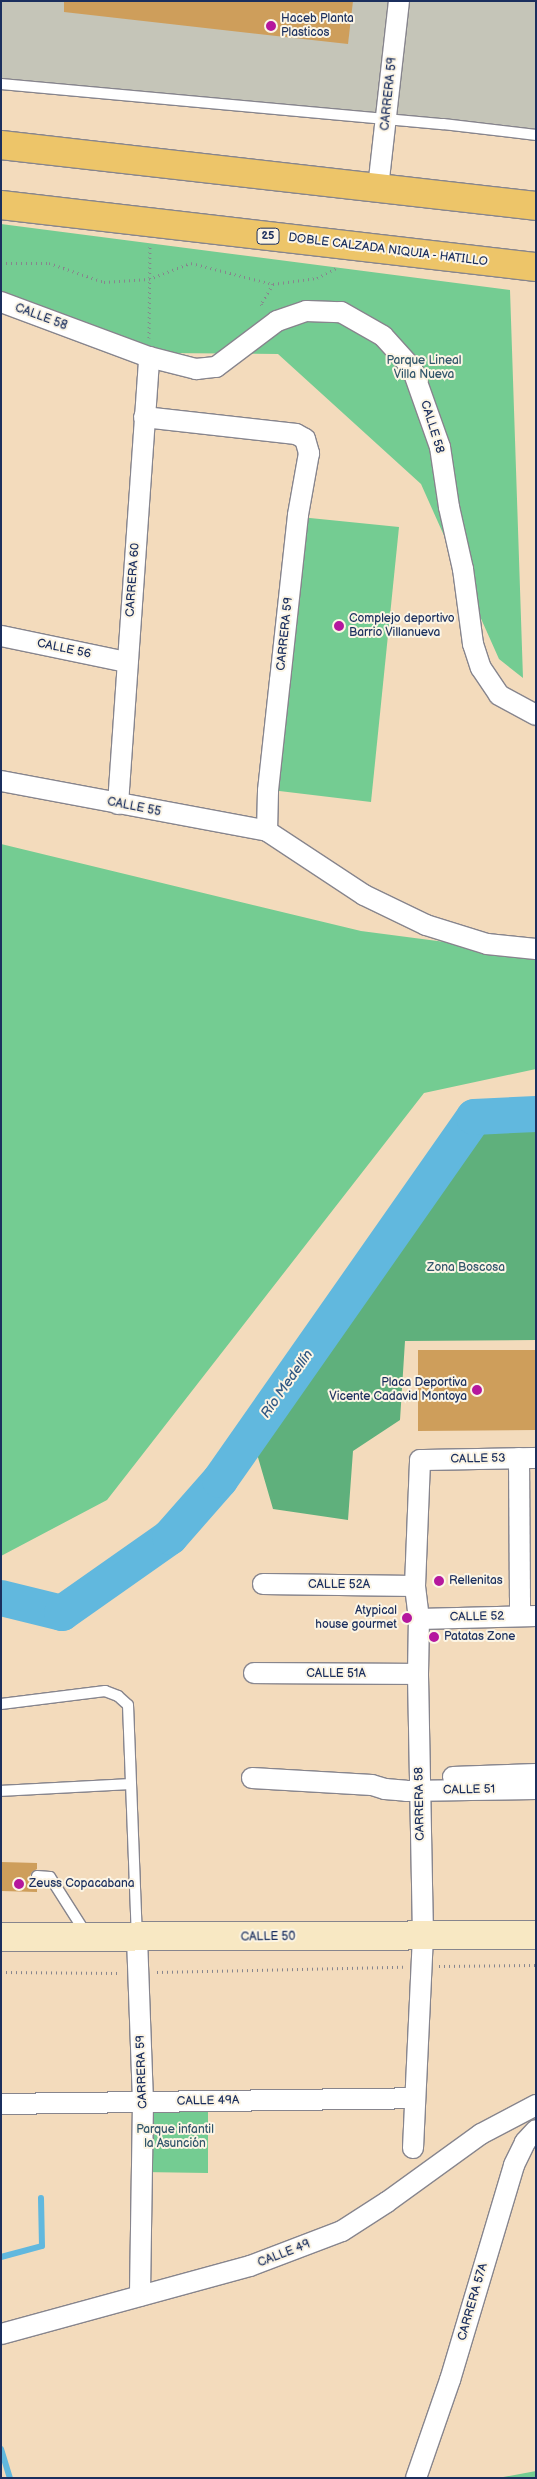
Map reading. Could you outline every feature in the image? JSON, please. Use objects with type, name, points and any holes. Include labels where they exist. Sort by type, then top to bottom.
[{"type":"highway","points":[[1,145],[536,206]]},
{"type":"highway","name":"DOBLE CALZADA NIQUIA - HATILLO","points":[[1,204],[536,267]]},
{"type":"main road","name":"CALLE 50","points":[[1,1937],[137,1938],[536,1935]]},
{"type":"street","name":"CARRERA 59","points":[[378,188],[399,1]]},
{"type":"street","name":"CALLE 58","points":[[1,302],[149,356],[196,369],[216,367],[277,321],[306,311],[341,312],[383,336],[412,368],[440,447],[449,507],[463,569],[473,644],[481,668],[499,696],[532,714]]},
{"type":"street","name":"CARRERA 60","points":[[118,804],[149,356]]},
{"type":"street","name":"CARRERA 59","points":[[144,416],[296,434],[305,439],[309,453],[298,515],[268,792],[267,831]]},
{"type":"street","name":"CALLE 56","points":[[1,636],[127,662]]},
{"type":"street","name":"CALLE 55","points":[[1,781],[267,831]]},
{"type":"street","points":[[267,831],[364,895],[426,925],[487,944],[536,948]]},
{"type":"street","points":[[527,1458],[528,1616]]},
{"type":"street","name":"CALLE 53","points":[[420,1460],[527,1458]]},
{"type":"street","name":"CARRERA 58","points":[[413,2148],[414,2098],[423,1967],[418,1619],[415,1586],[420,1460]]},
{"type":"street","name":"CALLE 52A","points":[[263,1584],[415,1586]]},
{"type":"street","name":"CALLE 52","points":[[418,1619],[528,1616]]},
{"type":"street","name":"CALLE 51A","points":[[254,1674],[418,1674]]},
{"type":"street","name":"CALLE 51","points":[[252,1778],[372,1785],[385,1789],[420,1784],[536,1774]]},
{"type":"street","name":"CALLE 51","points":[[420,1784],[536,1789]]},
{"type":"street","name":"CARRERA 59","points":[[137,1938],[143,2102],[140,2296]]},
{"type":"street","name":"CALLE 49A","points":[[1,2104],[414,2098]]},
{"type":"street","name":"CALLE 49","points":[[1,2334],[250,2266],[342,2231],[387,2202],[481,2134],[536,2105]]},
{"type":"street","name":"CARRERA 57A","points":[[416,2478],[450,2380],[514,2165],[524,2142],[536,2130]]},
{"type":"lane","points":[[1,84],[387,119],[536,135]]},
{"type":"lane","points":[[1,1704],[105,1692],[118,1696],[128,1705],[137,1938]]},
{"type":"lane","points":[[1,1791],[131,1784]]},
{"type":"lane","points":[[37,1876],[50,1877],[89,1938]]},
{"type":"path","points":[[149,356],[150,243]]},
{"type":"path","points":[[1,263],[48,263],[104,282],[150,278],[191,262],[272,284],[317,278],[338,268]]},
{"type":"path","points":[[272,284],[261,304],[277,321]]},
{"type":"path","points":[[1,1972],[138,1973],[536,1965]]},
{"type":"shaded area","points":[[1,1],[536,1],[536,136],[1,84]]},
{"type":"green space","name":"Parque Lineal Villa Nueva","points":[[1,224],[510,290],[523,678],[499,659],[421,484],[278,354],[162,353],[1,294]]},
{"type":"green space","name":"Complejo deportivo Barrio Villanueva","points":[[300,517],[399,527],[371,802],[271,790]]},
{"type":"green space","points":[[1,844],[361,931],[536,954],[536,1069],[424,1093],[107,1500],[1,1556]]},
{"type":"green space","name":"Zona Boscosa","points":[[536,1121],[536,1340],[405,1341],[400,1420],[353,1451],[348,1520],[273,1509],[257,1454],[472,1133]]},
{"type":"green space","name":"Parque infantil la Asunción","points":[[208,2101],[208,2173],[142,2172],[143,2102]]},
{"type":"green space","points":[[536,2471],[536,2478],[498,2478]]},
{"type":"building","name":"Haceb Planta Plasticos","points":[[64,1],[353,1],[348,44],[64,12]]},
{"type":"building","name":"Placa Deportiva Vicente Cadavid Montoya","points":[[418,1350],[536,1350],[536,1430],[418,1431]]},
{"type":"building","name":"Zeuss Copacabana","points":[[1,1862],[37,1863],[37,1869],[30,1876],[37,1883],[37,1892],[1,1891]]},
{"type":"waterway","name":"Río Medellín","points":[[1,1598],[62,1613],[170,1537],[220,1480],[474,1117],[536,1114]]},
{"type":"waterway","points":[[1,2257],[42,2246],[41,2198]]},
{"type":"waterway","points":[[1,2449],[10,2478]]},
{"type":"place","name":"Haceb Planta Plasticos","points":[[271,26]]},
{"type":"place","name":"Complejo deportivo Barrio Villanueva","points":[[339,626]]},
{"type":"place","name":"Placa Deportiva Vicente Cadavid Montoya","points":[[477,1390]]},
{"type":"place","name":"Rellenitas","points":[[439,1581]]},
{"type":"place","name":"Atypical house gourmet","points":[[407,1618]]},
{"type":"place","name":"Patatas Zone","points":[[434,1637]]},
{"type":"place","name":"Zeuss Copacabana","points":[[19,1884]]}]
